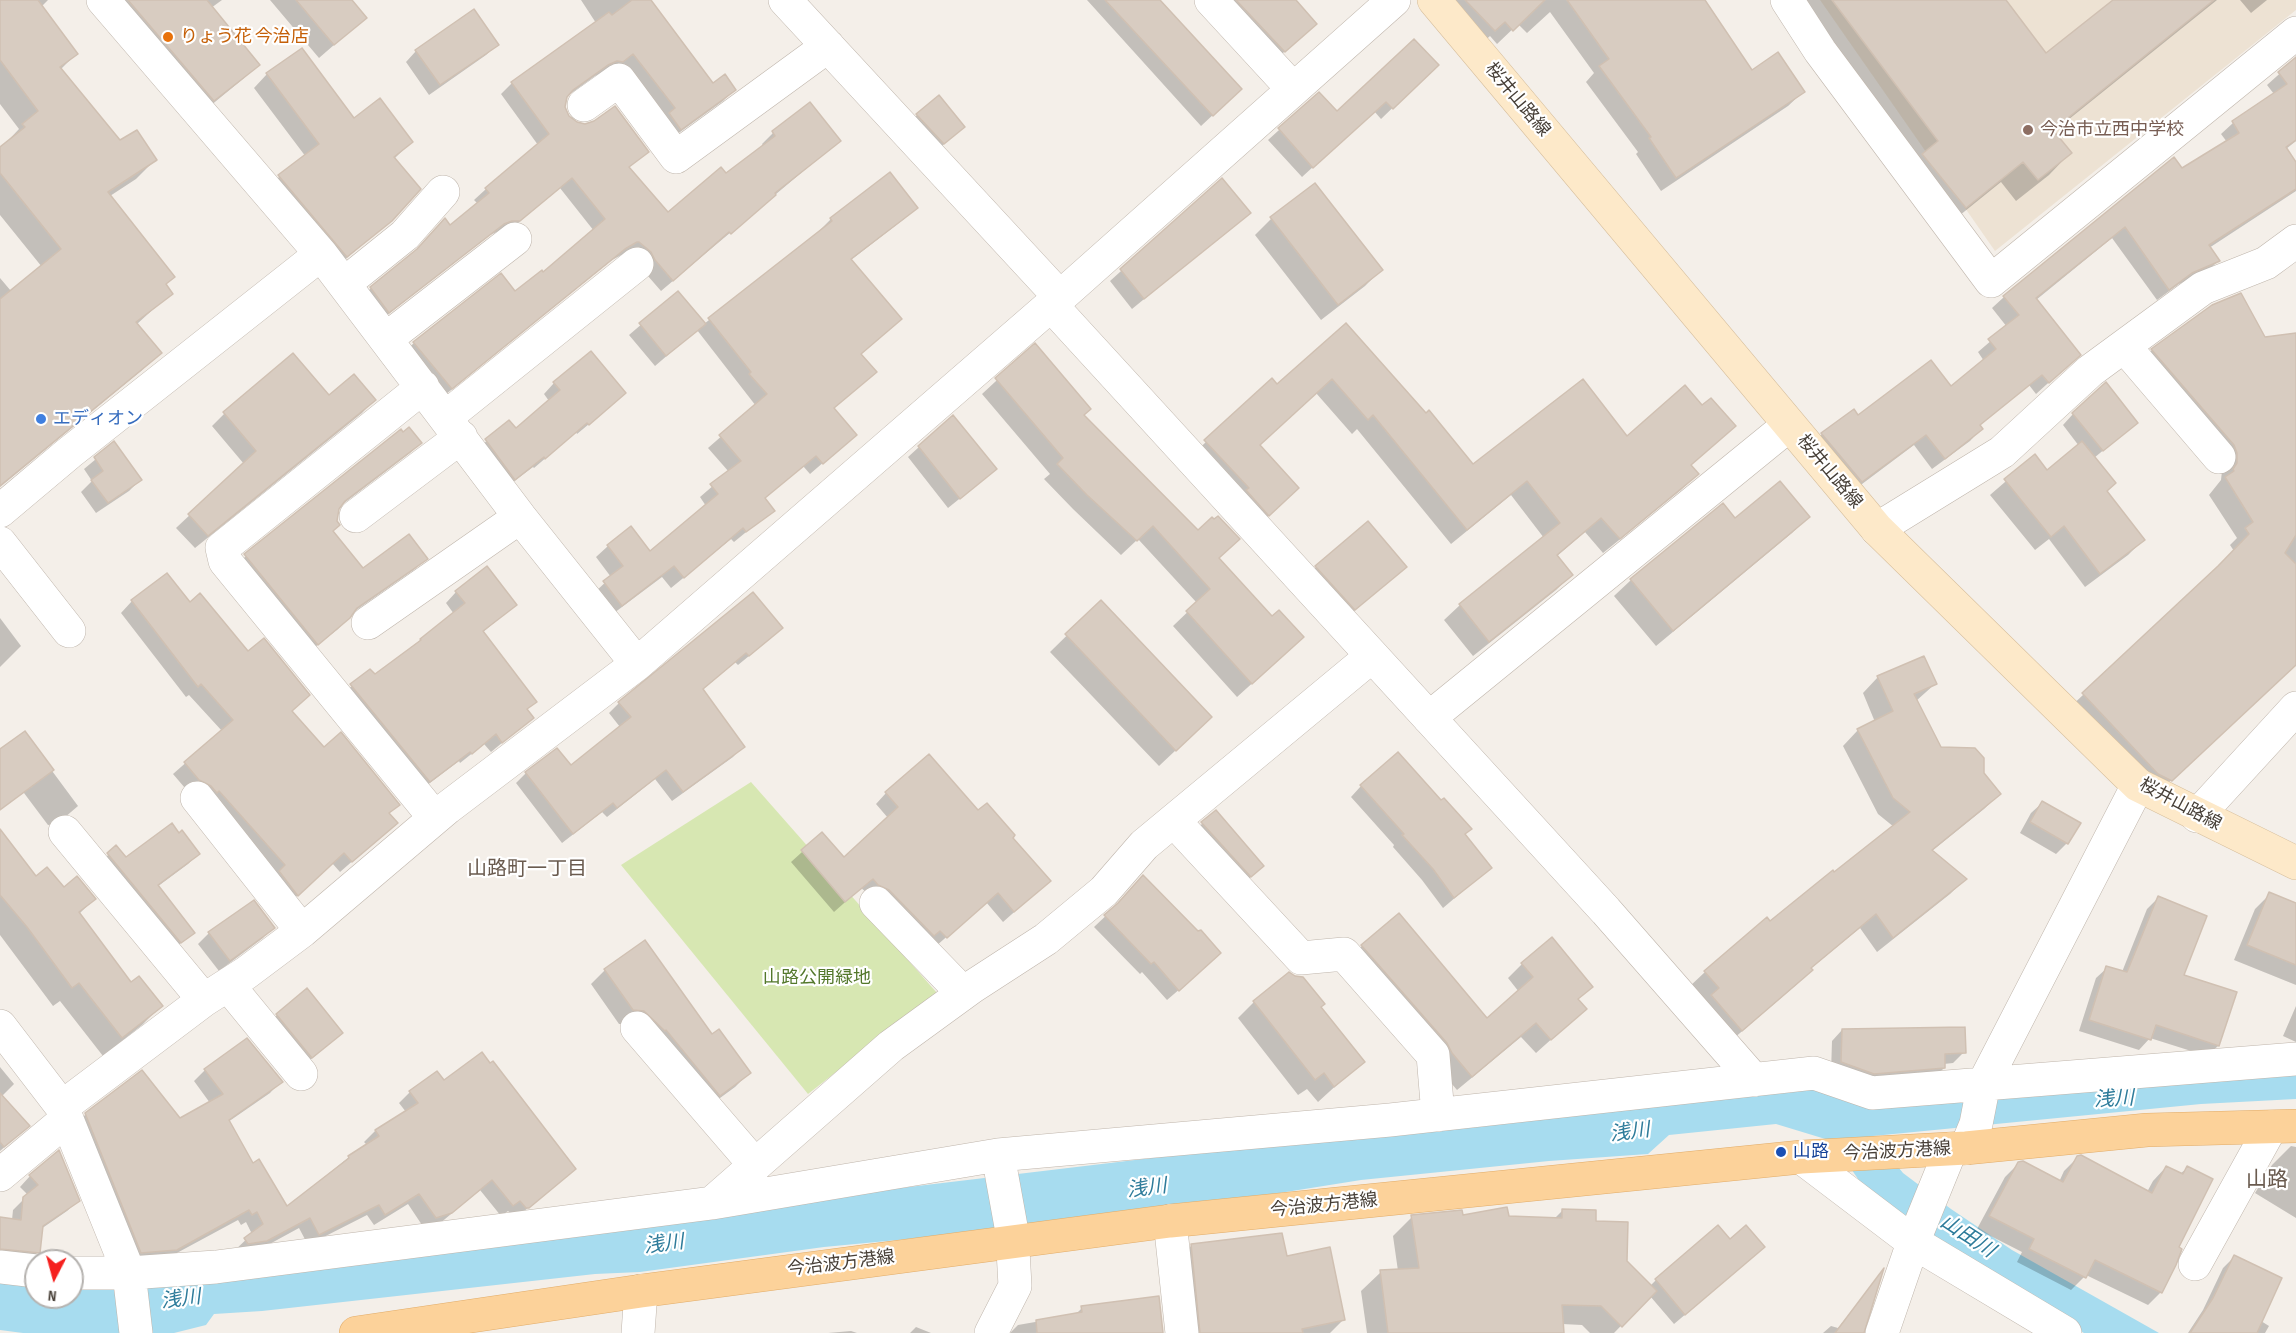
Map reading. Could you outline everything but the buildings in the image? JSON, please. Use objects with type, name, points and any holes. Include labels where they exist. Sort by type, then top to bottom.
[{"type":"main road","name":"桜井山路線","points":[[1434,0],[1876,529],[2138,785],[2296,863]]},
{"type":"main road","name":"今治波方港線","points":[[356,1333],[1012,1237],[1801,1157],[1961,1143],[2147,1130],[2283,1126]]},
{"type":"street","points":[[103,0],[321,254],[520,517],[637,664]]},
{"type":"street","points":[[785,0],[1372,656],[1606,911],[1754,1080]]},
{"type":"street","points":[[1211,0],[1293,89]]},
{"type":"street","points":[[0,1175],[65,1113],[216,993],[302,931],[435,818],[637,664],[1055,301],[1394,0]]},
{"type":"street","points":[[1787,0],[1820,51],[1991,281],[2296,33]]},
{"type":"street","points":[[584,105],[619,80],[676,158],[828,46]]},
{"type":"street","points":[[344,284],[405,235],[443,192]]},
{"type":"street","points":[[386,339],[515,239]]},
{"type":"street","points":[[1876,529],[2002,452],[2090,370],[2203,288],[2266,263],[2296,241]]},
{"type":"street","points":[[0,511],[69,453],[321,254]]},
{"type":"street","points":[[356,516],[637,264]]},
{"type":"street","points":[[2124,346],[2219,457]]},
{"type":"street","points":[[423,387],[222,548],[225,561],[435,818]]},
{"type":"street","points":[[1429,718],[1789,425]]},
{"type":"street","points":[[368,623],[520,517]]},
{"type":"street","points":[[0,543],[69,631]]},
{"type":"street","points":[[712,1203],[891,1046],[963,993],[1046,939],[1104,891],[1144,845],[1372,656]]},
{"type":"street","points":[[2197,816],[2296,708]]},
{"type":"street","points":[[1882,1333],[1913,1241],[1961,1143],[1983,1083],[2138,785]]},
{"type":"street","points":[[197,798],[302,931]]},
{"type":"street","points":[[1174,821],[1301,958],[1344,954],[1433,1055],[1438,1115]]},
{"type":"street","points":[[65,832],[216,993],[301,1074]]},
{"type":"street","points":[[876,903],[963,993]]},
{"type":"street","points":[[0,1026],[65,1113],[129,1273],[136,1332]]},
{"type":"street","points":[[637,1028],[755,1165]]},
{"type":"street","points":[[84,1274],[216,1267],[712,1203],[999,1158],[1438,1115],[1814,1073],[1872,1092],[2296,1059]]},
{"type":"street","points":[[2195,1264],[2283,1126]]},
{"type":"street","points":[[1801,1157],[1913,1241],[2065,1333]]},
{"type":"street","points":[[991,1333],[1015,1286],[1012,1237],[999,1158]]},
{"type":"street","points":[[1170,1221],[1182,1333]]},
{"type":"street","points":[[0,1267],[24,1270]]},
{"type":"street","points":[[638,1333],[641,1291]]},
{"type":"shaded area","name":"今治市立西中学校","points":[[1820,0],[2296,0],[2296,10],[1995,251]]},
{"type":"green space","name":"山路公開緑地","points":[[751,782],[937,993],[808,1094],[621,865]]},
{"type":"water","points":[[2296,1065],[2296,1099],[2201,1104],[1873,1136],[1903,1173],[1951,1209],[2012,1250],[2159,1333],[2084,1333],[1951,1256],[1867,1192],[1832,1141],[1776,1124],[1669,1135],[1648,1154],[1549,1161],[1361,1180],[1267,1195],[971,1233],[824,1247],[640,1272],[595,1274],[262,1311],[214,1314],[206,1325],[174,1333],[23,1333],[0,1330],[0,1275],[24,1278],[24,1309],[84,1309],[84,1279],[775,1203],[1721,1090]]},
{"type":"place","name":"りょう花 今治店","points":[[168,37]]},
{"type":"place","name":"今治市立西中学校","points":[[2028,130]]},
{"type":"place","name":"エディオン","points":[[41,419]]},
{"type":"place","name":"山路","points":[[1781,1152]]},
{"type":"district","name":"山路町一丁目","points":[[527,870]]},
{"type":"district","name":"山路","points":[[2267,1181]]},
{"type":"water label","name":"浅川","points":[[2114,1100]]},
{"type":"water label","name":"浅川","points":[[1630,1133]]},
{"type":"water label","name":"浅川","points":[[1147,1189]]},
{"type":"water label","name":"山田川","points":[[1967,1237]]},
{"type":"water label","name":"浅川","points":[[664,1245]]},
{"type":"water label","name":"浅川","points":[[181,1300]]}]
